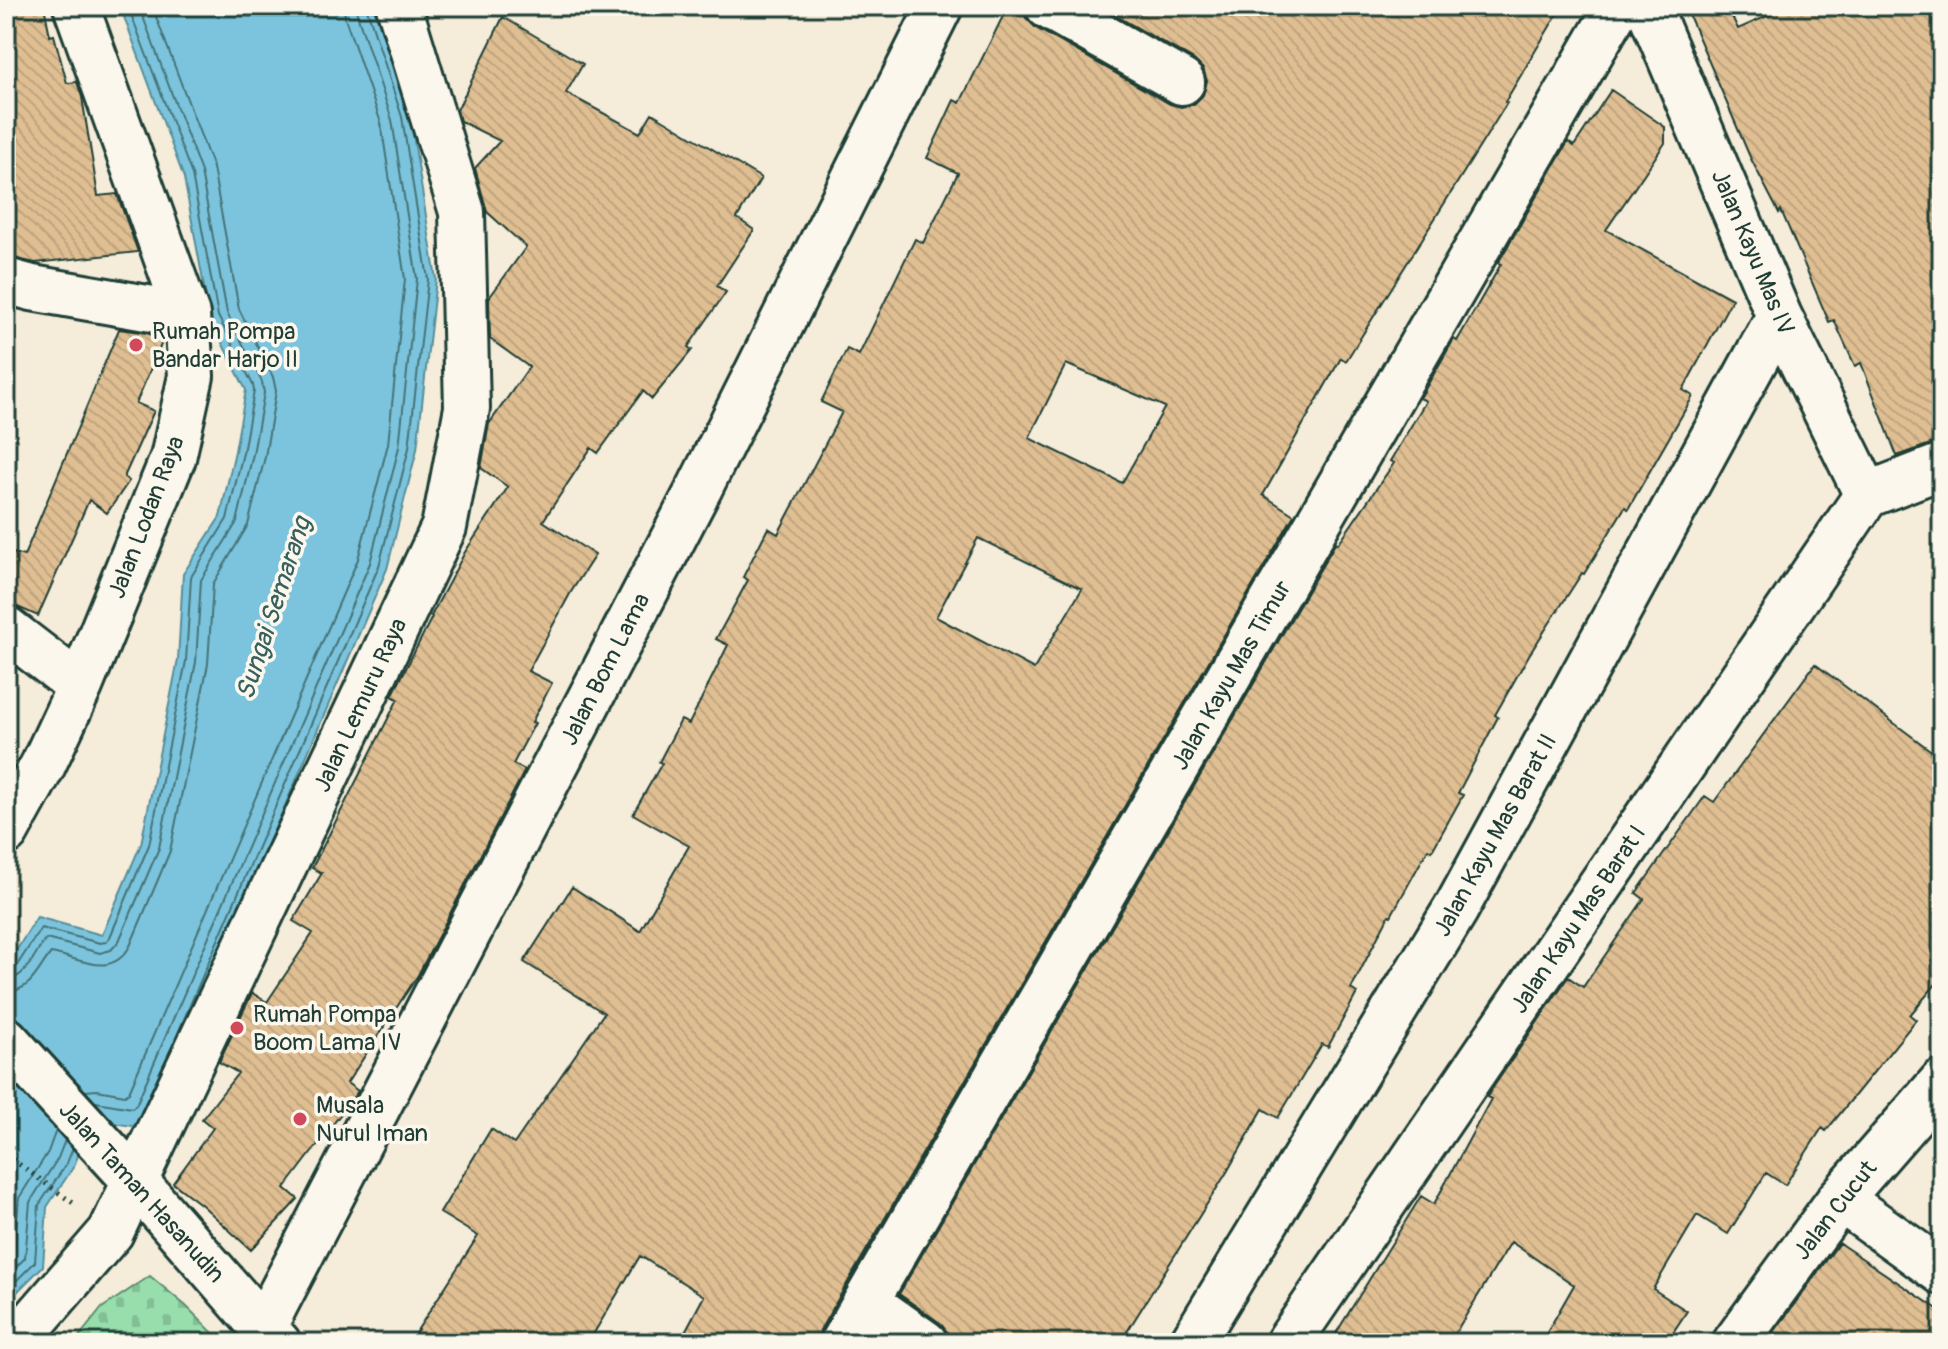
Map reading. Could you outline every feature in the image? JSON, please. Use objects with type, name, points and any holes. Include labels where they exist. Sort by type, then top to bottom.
[{"type":"street","name":"Jalan Lodan Raya","points":[[6,832],[43,765],[80,686],[173,458],[191,376],[187,315],[76,6]]},
{"type":"street","name":"Jalan Lemuru Raya","points":[[15,1343],[111,1232],[130,1176],[444,527],[467,408],[462,212],[399,6]]},
{"type":"street","name":"Jalan Bom Lama","points":[[271,1336],[940,6]]},
{"type":"street","points":[[1048,6],[1182,82]]},
{"type":"street","name":"Jalan Kayu Mas Timur","points":[[842,1343],[1618,6]]},
{"type":"street","name":"Jalan Kayu Mas IV","points":[[1648,6],[1779,316],[1867,495]]},
{"type":"street","points":[[6,281],[187,315]]},
{"type":"street","name":"Jalan Kayu Mas Barat II","points":[[1192,1343],[1456,909],[1779,316]]},
{"type":"street","points":[[1867,495],[1942,466]]},
{"type":"street","name":"Jalan Kayu Mas Barat I","points":[[1288,1343],[1867,495]]},
{"type":"street","points":[[6,629],[80,686]]},
{"type":"street","name":"Jalan Taman Hasanudin","points":[[6,1040],[271,1336]]},
{"type":"street","name":"Jalan Cucut","points":[[1735,1343],[1840,1199],[1942,1082]]},
{"type":"street","points":[[1840,1199],[1942,1272]]},
{"type":"street","points":[[867,1302],[925,1343]]},
{"type":"path","points":[[6,1155],[81,1209]]},
{"type":"green space","points":[[150,1276],[223,1343],[74,1343],[102,1308]]},
{"type":"water","name":"Sungai Semarang","points":[[120,6],[373,6],[410,115],[436,279],[417,449],[387,569],[146,1128],[92,1120],[74,1166],[47,1207],[43,1266],[6,1303],[6,967],[37,917],[102,935],[141,844],[178,660],[183,574],[220,517],[246,390],[210,319],[184,178]]},
{"type":"building","points":[[6,6],[44,6],[50,36],[54,35],[67,83],[77,82],[82,97],[98,196],[117,194],[138,252],[35,263],[8,257]]},
{"type":"building","points":[[1008,6],[1023,6],[1026,18],[1036,28],[1170,104],[1181,107],[1194,104],[1203,95],[1207,81],[1203,69],[1194,60],[1099,6],[1562,6],[1507,103],[1346,361],[1341,358],[1263,495],[1294,515],[820,1330],[817,1343],[679,1343],[704,1296],[640,1256],[588,1343],[409,1343],[478,1236],[440,1213],[491,1129],[514,1144],[604,1013],[524,962],[572,887],[640,931],[689,846],[633,814],[662,763],[659,762],[681,720],[689,724],[728,645],[716,639],[748,580],[743,577],[768,528],[778,534],[842,412],[821,402],[847,349],[859,355],[915,239],[923,243],[958,173],[927,158],[954,100],[960,103]],"holes":[[[1066,364],[1165,407],[1122,483],[1029,438]],[[978,538],[1082,589],[1034,669],[936,617]]]},
{"type":"building","points":[[1685,6],[1727,6],[1738,29],[1790,6],[1932,6],[1942,27],[1942,442],[1897,456],[1861,363],[1855,366],[1834,320],[1829,322],[1781,210],[1779,213],[1750,157]]},
{"type":"building","points":[[503,17],[583,64],[566,93],[640,133],[652,113],[761,178],[737,218],[754,230],[717,286],[726,292],[688,347],[692,350],[652,399],[643,391],[598,453],[591,448],[543,521],[595,555],[528,671],[552,683],[513,764],[525,770],[418,975],[347,1083],[358,1091],[285,1188],[298,1199],[251,1250],[173,1183],[213,1128],[202,1119],[238,1073],[219,1062],[252,993],[267,1002],[313,933],[293,921],[322,873],[312,868],[398,699],[392,696],[431,616],[465,552],[508,487],[481,468],[489,424],[529,367],[490,339],[489,298],[526,247],[487,212],[475,168],[500,141],[460,121],[457,110]]},
{"type":"building","points":[[1611,90],[1665,127],[1665,143],[1606,230],[1732,299],[1683,390],[1693,396],[1628,509],[1625,507],[1529,655],[1495,715],[1498,717],[1458,793],[1463,795],[1432,851],[1428,849],[1389,915],[1351,989],[1357,993],[1328,1047],[1322,1044],[1278,1118],[1263,1109],[1120,1343],[950,1343],[940,1323],[899,1294],[1336,542],[1338,544],[1394,463],[1390,461],[1426,401],[1420,398],[1454,339],[1457,341],[1568,142],[1574,146]]},
{"type":"building","points":[[119,329],[147,333],[163,340],[136,403],[154,411],[124,477],[129,481],[107,513],[89,500],[38,616],[6,602],[6,551],[24,556]]},
{"type":"building","points":[[1815,664],[1942,759],[1942,977],[1910,1015],[1916,1020],[1826,1131],[1822,1128],[1785,1185],[1766,1173],[1728,1234],[1697,1215],[1653,1289],[1687,1311],[1666,1343],[1541,1343],[1574,1285],[1511,1242],[1449,1343],[1330,1343],[1421,1196],[1434,1204],[1491,1099],[1487,1097],[1568,977],[1583,987],[1644,899],[1636,893],[1705,796],[1714,802]]},
{"type":"building","points":[[1839,1243],[1942,1312],[1942,1343],[1766,1343]]},
{"type":"place","name":"Rumah Pompa Bandar Harjo II","points":[[136,345]]},
{"type":"place","name":"Rumah Pompa Boom Lama IV","points":[[237,1028]]},
{"type":"place","name":"Musala Nurul Iman","points":[[300,1119]]}]
